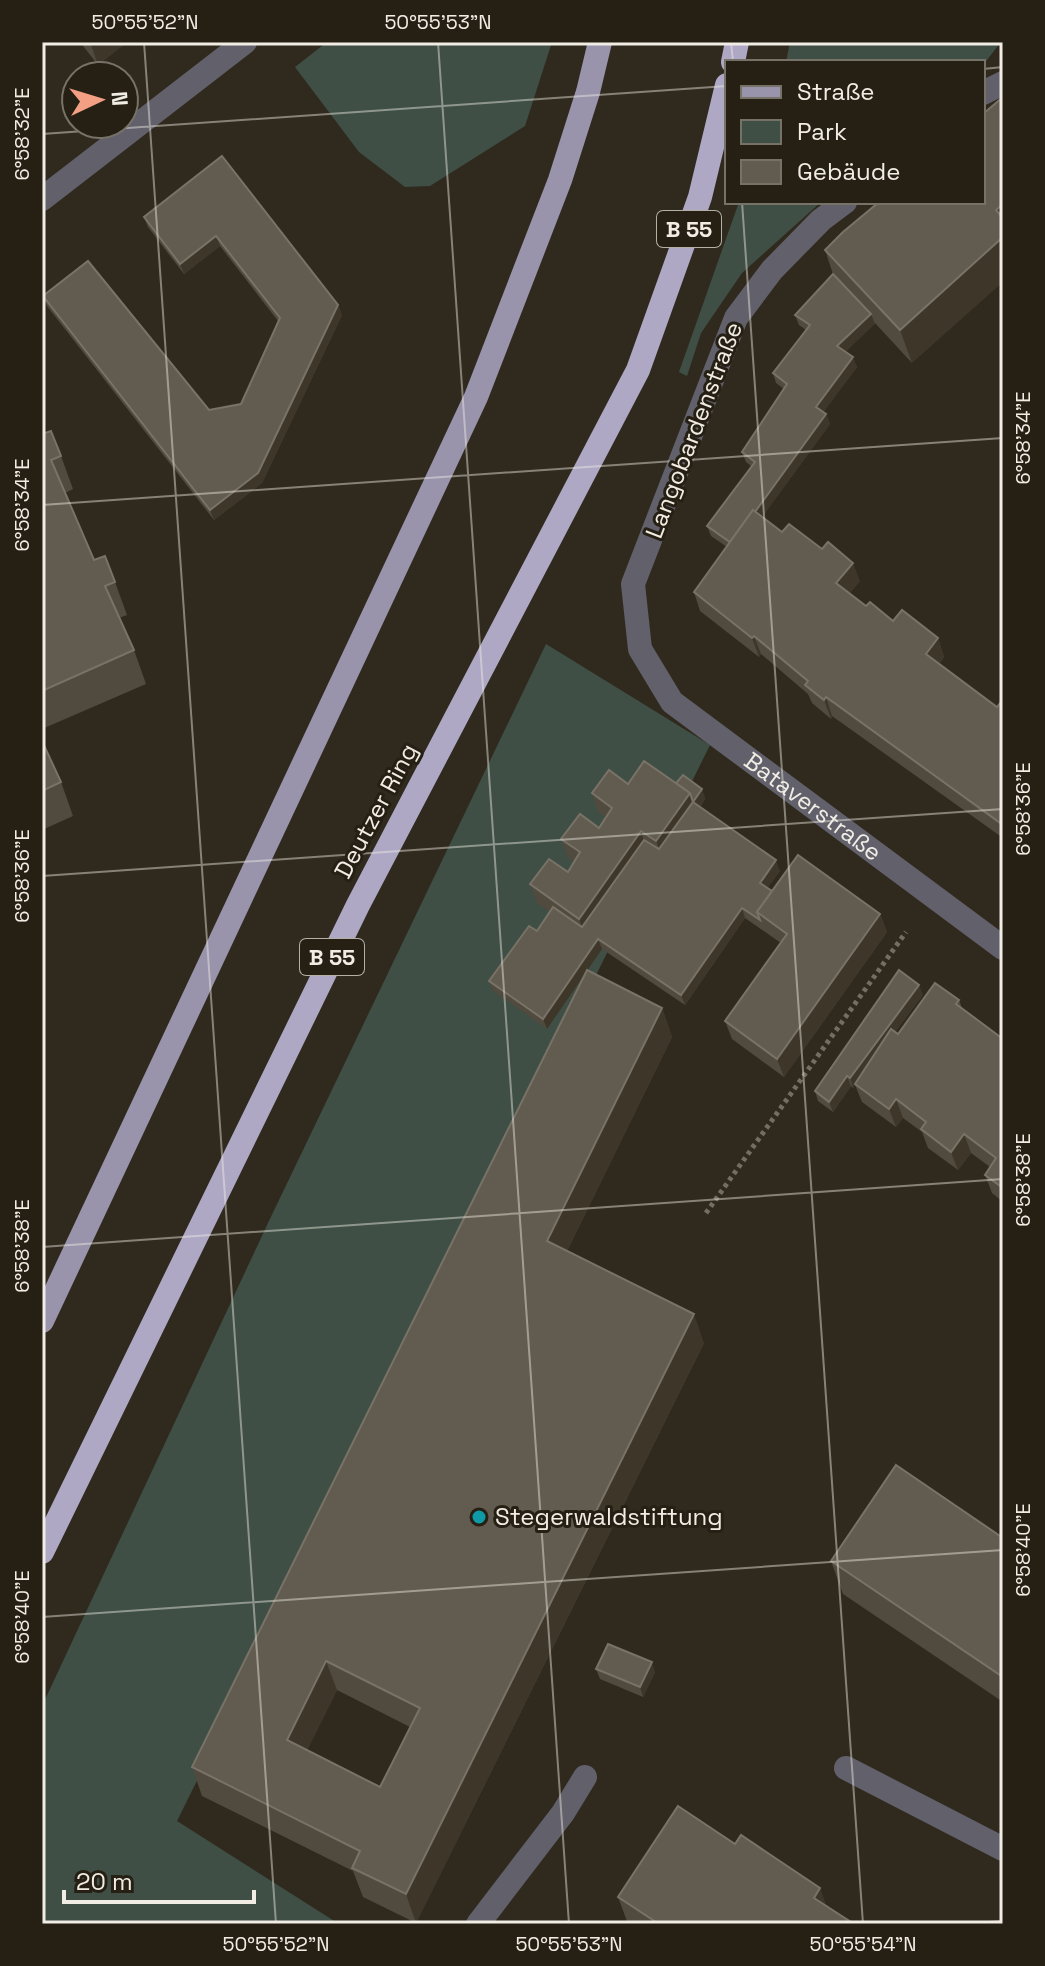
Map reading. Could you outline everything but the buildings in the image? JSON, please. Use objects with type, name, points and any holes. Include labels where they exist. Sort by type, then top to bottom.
[{"type":"highway","name":"Deutzer Ring","points":[[42,1552],[358,905],[638,370],[700,197],[725,93]]},
{"type":"main road","points":[[42,1321],[476,397],[560,180],[600,42]]},
{"type":"street","points":[[42,199],[245,42]]},
{"type":"street","points":[[985,92],[1003,83]]},
{"type":"street","name":"Langobardenstraße","points":[[640,649],[633,584],[736,318],[772,270],[821,220],[842,204]]},
{"type":"street","name":"Bataverstraße","points":[[640,649],[672,702],[1003,948]]},
{"type":"street","points":[[846,1768],[1003,1849]]},
{"type":"street","points":[[478,1924],[563,1813],[585,1777]]},
{"type":"path","points":[[706,1213],[933,895]]},
{"type":"green space","points":[[327,42],[552,42],[525,126],[430,186],[405,187],[359,152],[295,67]]},
{"type":"green space","points":[[790,42],[1001,42],[985,62],[985,60],[786,60]]},
{"type":"green space","points":[[738,204],[819,204],[742,273],[701,333],[687,376],[679,372]]},
{"type":"green space","points":[[546,644],[710,745],[177,1821],[339,1924],[42,1924],[42,1706],[268,1223]]},
{"type":"place","name":"Stegerwaldstiftung","points":[[479,1517]]}]
